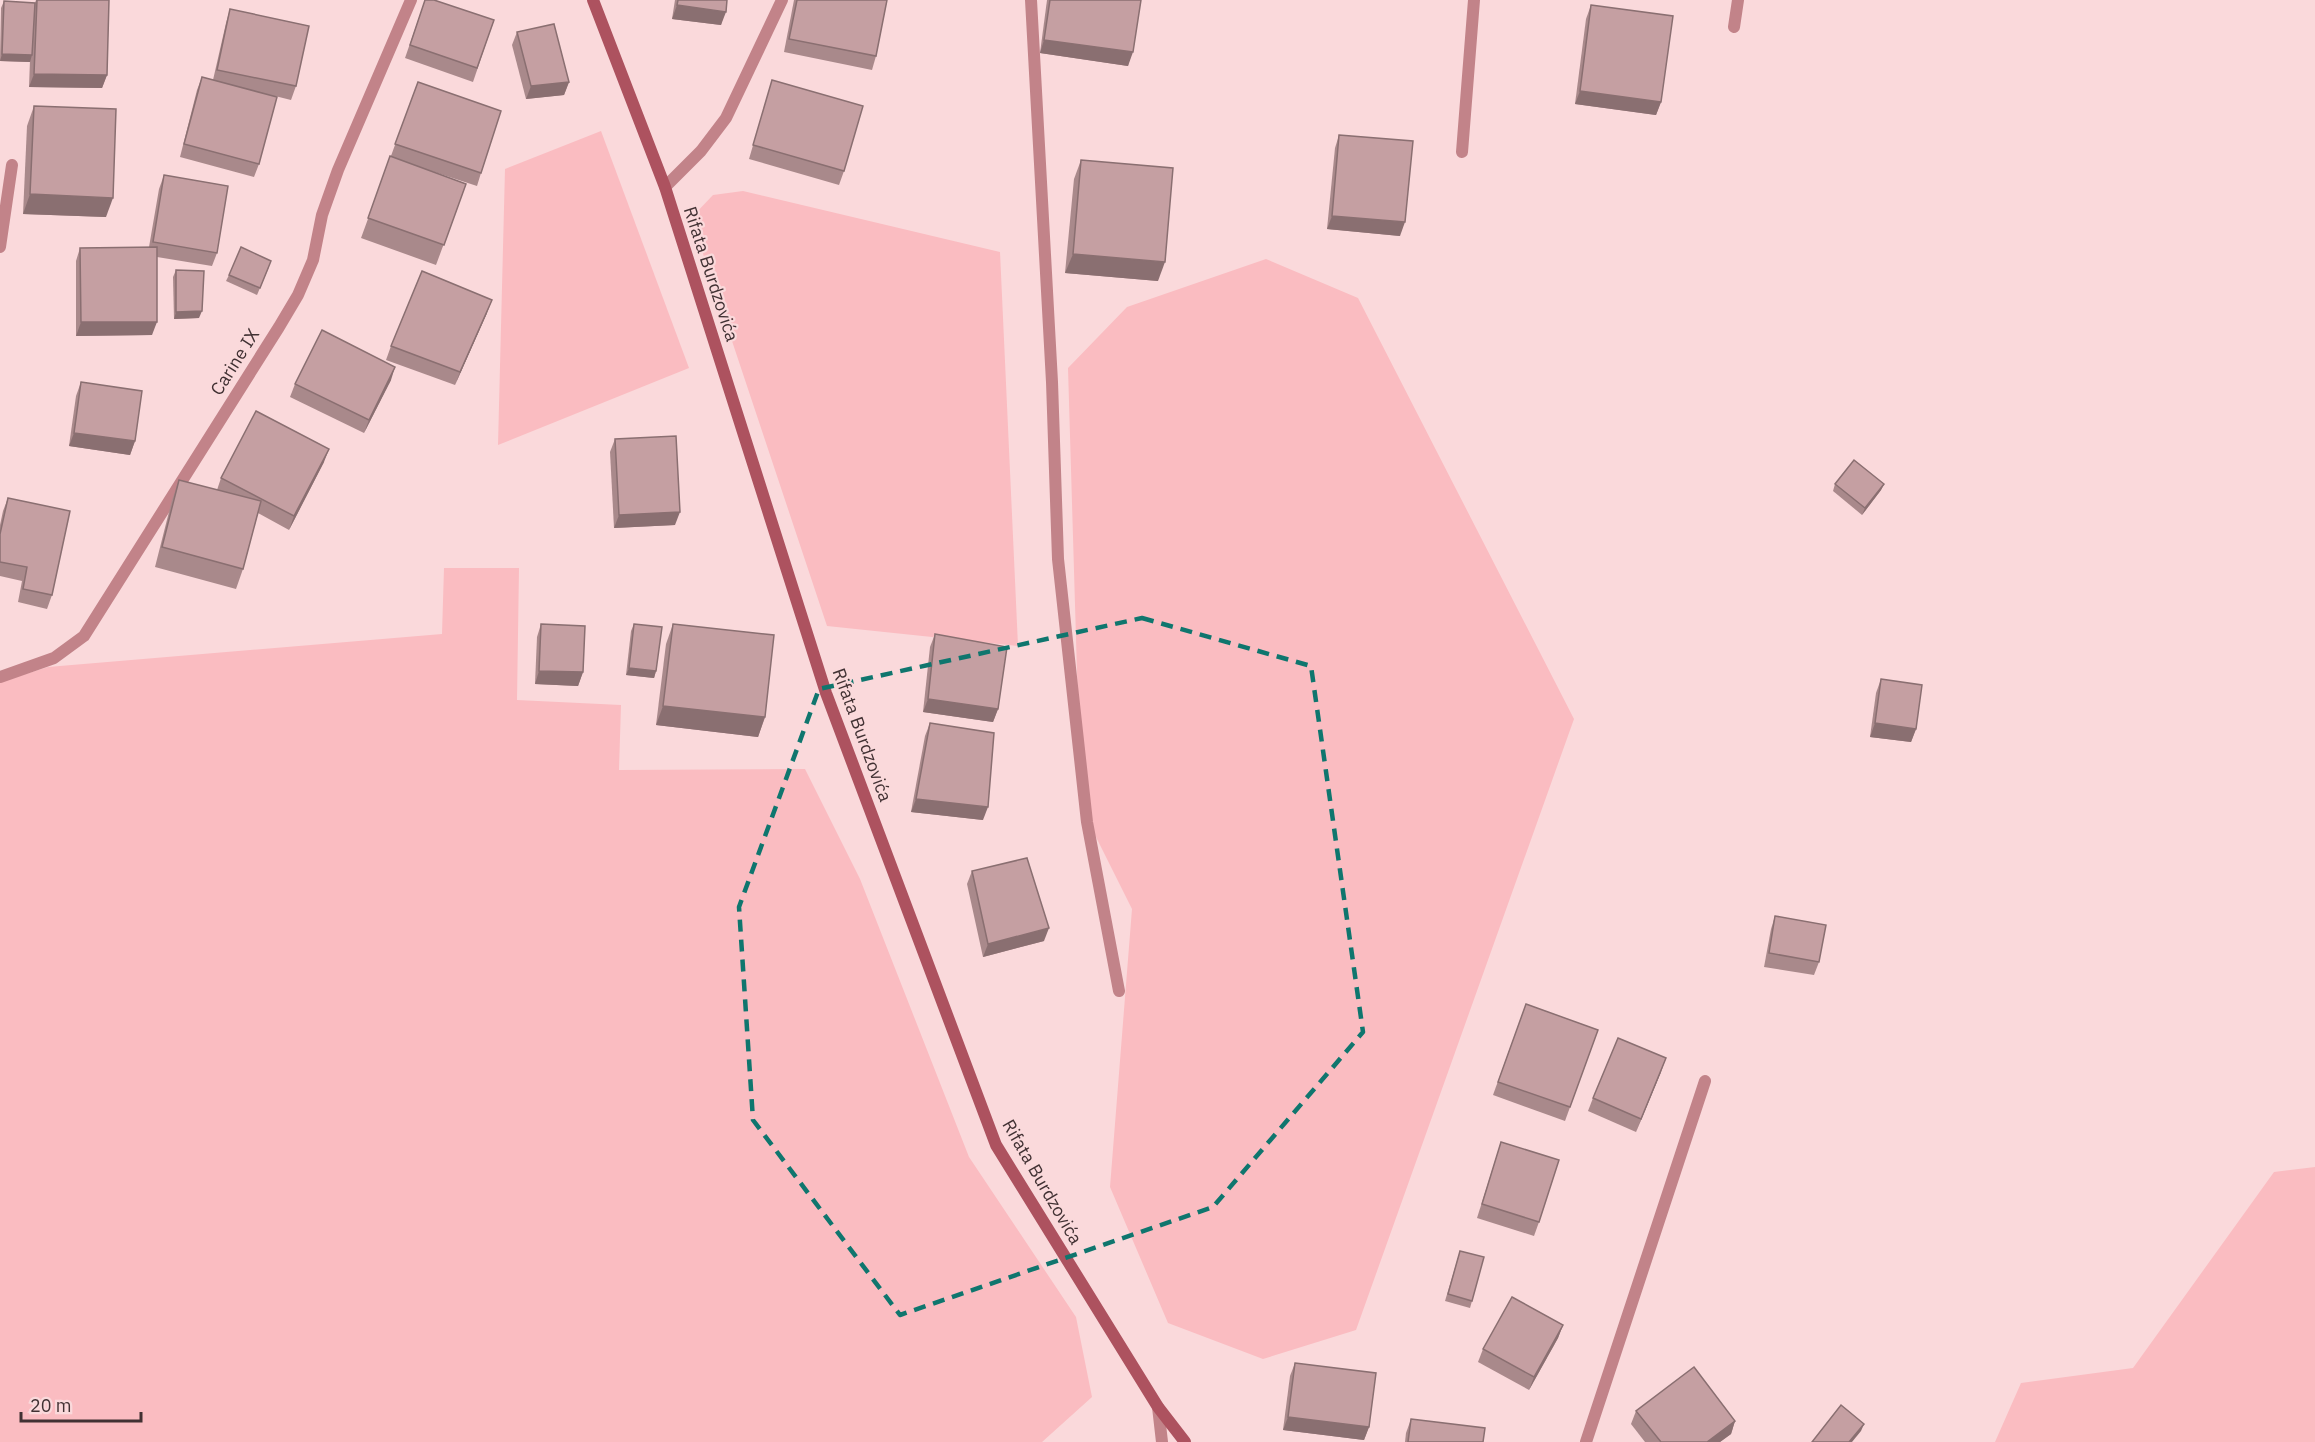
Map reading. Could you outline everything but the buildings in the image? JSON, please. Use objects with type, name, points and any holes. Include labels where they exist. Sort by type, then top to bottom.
[{"type":"street","name":"Carine IX","points":[[0,676],[54,658],[84,636],[279,327],[298,295],[313,260],[322,215],[338,170],[411,0]]},
{"type":"street","name":"Rifata Burdzovića","points":[[593,0],[664,187],[826,693],[996,1145],[1158,1407],[1185,1442]]},
{"type":"street","points":[[664,187],[701,151],[726,118],[782,0]]},
{"type":"street","points":[[1031,0],[1052,382],[1058,559],[1087,822],[1119,991]]},
{"type":"street","points":[[1461,152],[1474,0]]},
{"type":"street","points":[[1734,27],[1738,0]]},
{"type":"street","points":[[0,247],[12,165]]},
{"type":"street","points":[[1586,1442],[1705,1081]]},
{"type":"street","points":[[1158,1407],[1162,1442]]},
{"type":"highlighted area","points":[[1142,618],[1311,666],[1363,1032],[1213,1207],[900,1315],[753,1120],[739,907],[819,689]]},
{"type":"shaded area","points":[[601,131],[689,368],[498,445],[505,169]]},
{"type":"shaded area","points":[[743,191],[1000,252],[1018,646],[827,626],[704,257],[693,216],[713,195]]},
{"type":"shaded area","points":[[1266,259],[1358,298],[1574,719],[1356,1330],[1263,1359],[1168,1323],[1110,1187],[1132,909],[1081,807],[1068,368],[1127,307]]},
{"type":"shaded area","points":[[444,568],[519,568],[517,700],[621,705],[619,770],[805,769],[860,879],[969,1157],[1076,1317],[1092,1397],[1042,1442],[0,1442],[0,682],[48,667],[442,634]]},
{"type":"shaded area","points":[[2315,1167],[2315,1442],[1995,1442],[2021,1383],[2133,1368],[2274,1172]]}]
